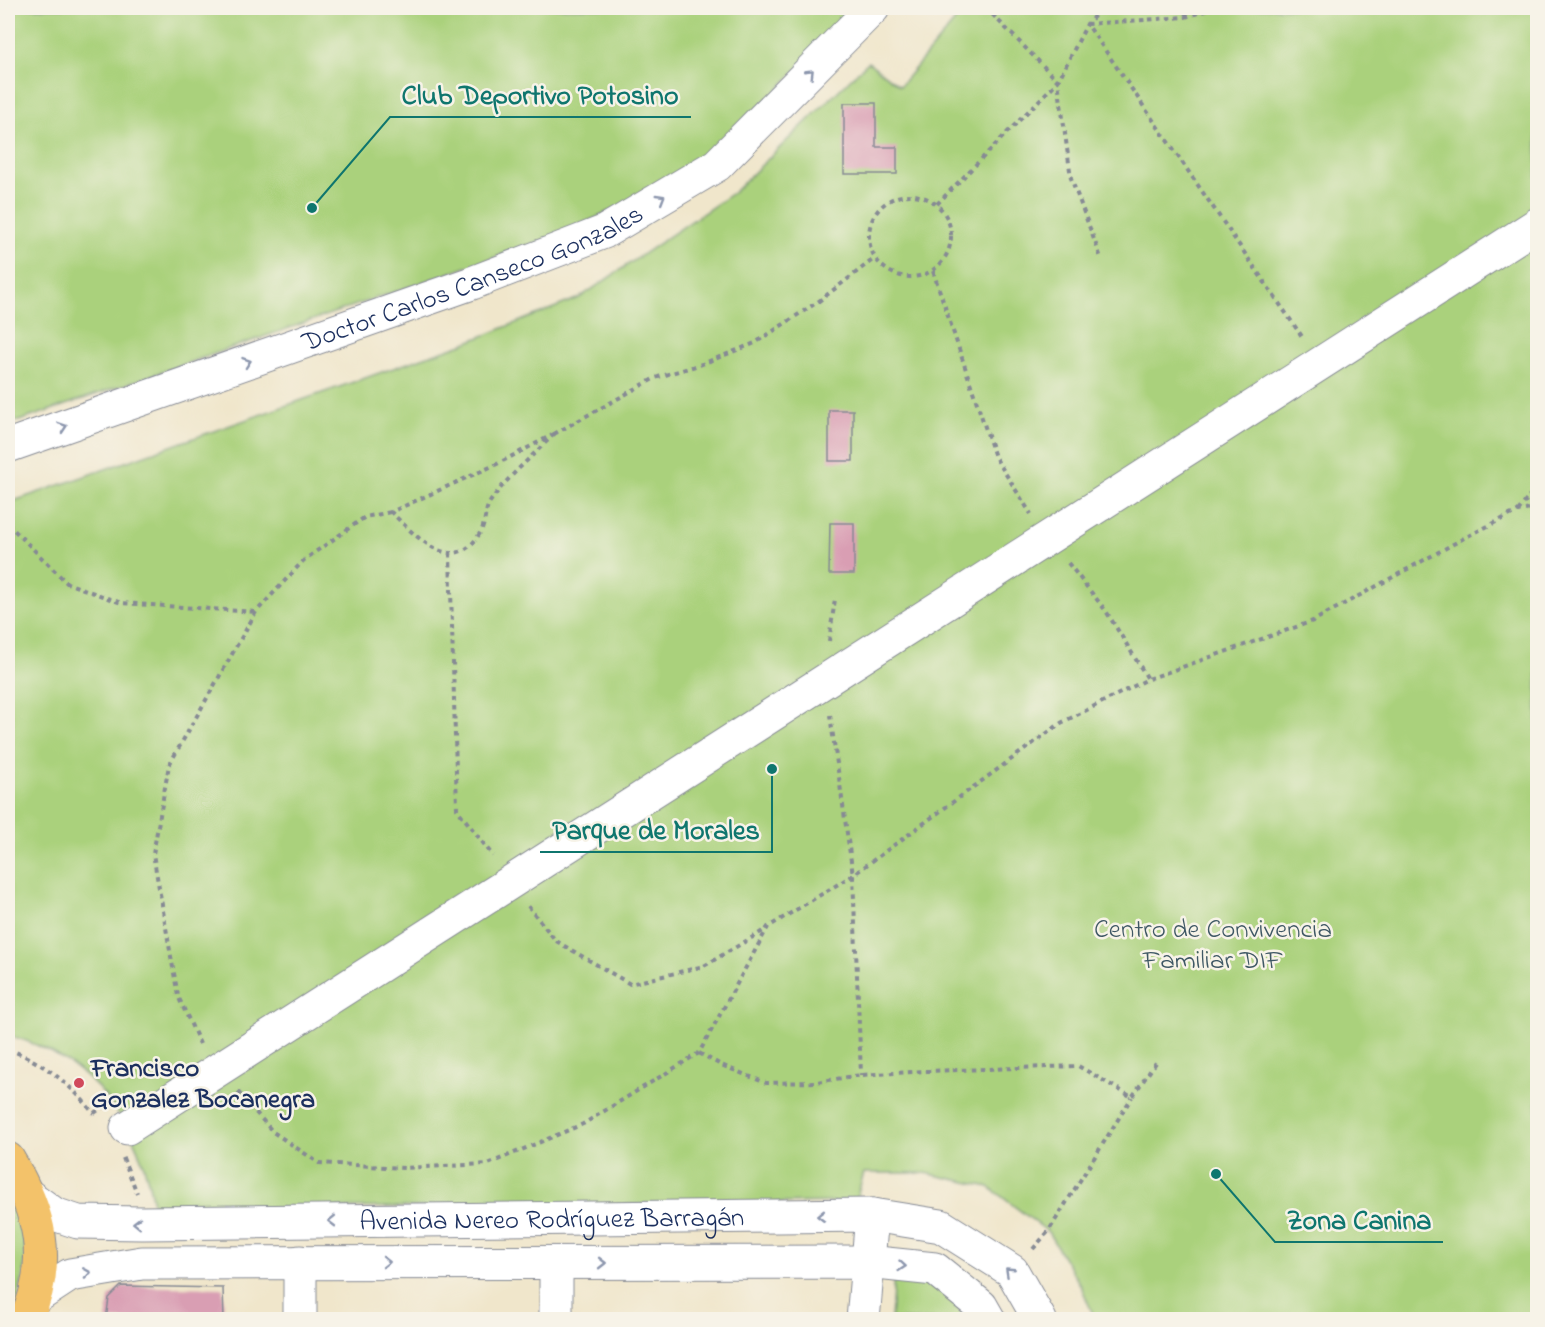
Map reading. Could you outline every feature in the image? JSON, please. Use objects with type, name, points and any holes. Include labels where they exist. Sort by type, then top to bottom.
[{"type":"main road","points":[[8,1159],[29,1196],[40,1238],[40,1273],[30,1309]]},
{"type":"street","name":"Doctor Carlos Canseco Gonzales","points":[[8,446],[472,283],[604,232],[717,165],[873,8]]},
{"type":"street","points":[[115,1133],[1538,224]]},
{"type":"street","name":"Avenida Nereo Rodríguez Barragán","points":[[29,1196],[54,1214],[78,1222],[872,1215],[941,1227],[1012,1271],[1041,1320]]},
{"type":"street","points":[[863,1320],[872,1215]]},
{"type":"street","points":[[300,1262],[300,1320]]},
{"type":"street","name":"Avenida Nereo Rodríguez Barragán","points":[[30,1309],[69,1275],[142,1263],[867,1262],[935,1269],[981,1306],[989,1320]]},
{"type":"street","points":[[556,1263],[556,1320]]},
{"type":"path","points":[[986,8],[1058,81],[1071,178],[1101,258]]},
{"type":"path","points":[[1086,8],[1094,16]]},
{"type":"path","points":[[937,204],[1058,81],[1087,24],[1102,8]]},
{"type":"path","points":[[1185,17],[1190,8]]},
{"type":"path","points":[[1087,24],[1185,17],[1215,8]]},
{"type":"path","points":[[1087,24],[1320,363]]},
{"type":"path","points":[[914,194],[937,204],[948,219],[952,239],[949,251],[933,271],[921,276],[901,276],[884,268],[875,258],[870,246],[869,233],[872,220],[879,209],[900,195],[914,194]]},
{"type":"path","points":[[875,258],[819,301],[756,343],[702,364],[656,378],[497,464],[391,512],[365,517],[304,560],[256,612],[169,765],[153,854],[178,996],[200,1045],[273,1132],[319,1163],[404,1168],[488,1164],[583,1124],[699,1053],[768,927],[852,875],[1061,723],[1148,679],[1314,621],[1518,511],[1538,508]]},
{"type":"path","points":[[933,271],[995,457],[1046,538],[1106,611],[1148,679]]},
{"type":"path","points":[[391,512],[425,545],[437,551],[450,552],[463,549],[474,542],[482,531],[489,503],[554,434]]},
{"type":"path","points":[[1518,511],[1538,485]]},
{"type":"path","points":[[8,524],[67,583],[121,603],[256,612]]},
{"type":"path","points":[[835,599],[828,645],[829,708],[852,875],[861,1075]]},
{"type":"path","points":[[8,1049],[27,1056],[56,1074],[115,1133],[135,1184],[142,1223]]},
{"type":"path","points":[[699,1053],[721,1065],[766,1083],[816,1082],[861,1075],[1078,1066],[1132,1097]]},
{"type":"path","points":[[1012,1271],[1048,1232],[1157,1061]]},
{"type":"green space","points":[[8,8],[854,8],[747,123],[676,180],[557,236],[19,421],[8,422]]},
{"type":"green space","name":"Centro de Convivencia Familiar DIF","points":[[966,8],[1537,8],[1537,1319],[1095,1319],[1081,1286],[1048,1232],[989,1187],[925,1173],[864,1173],[855,1202],[154,1210],[138,1150],[125,1123],[108,1099],[88,1078],[65,1060],[38,1046],[8,1035],[8,503],[465,343],[579,298],[734,192],[868,62],[900,86]]},
{"type":"green space","points":[[8,1190],[23,1229],[25,1256],[20,1289],[8,1318]]},
{"type":"green space","points":[[909,1272],[955,1299],[967,1319],[891,1320],[894,1274]]},
{"type":"building","points":[[844,103],[876,103],[876,147],[897,147],[897,174],[844,174]]},
{"type":"building","points":[[829,410],[853,410],[853,461],[829,461]]},
{"type":"building","points":[[830,523],[854,523],[854,574],[829,574]]},
{"type":"building","points":[[121,1286],[223,1288],[224,1320],[106,1320],[109,1298]]},
{"type":"place","name":"Club Deportivo Potosino","points":[[312,208]]},
{"type":"place","name":"Parque de Morales","points":[[772,769]]},
{"type":"place","name":"Francisco Gonzalez Bocanegra","points":[[79,1083]]},
{"type":"place","name":"Zona Canina","points":[[1216,1174]]}]
